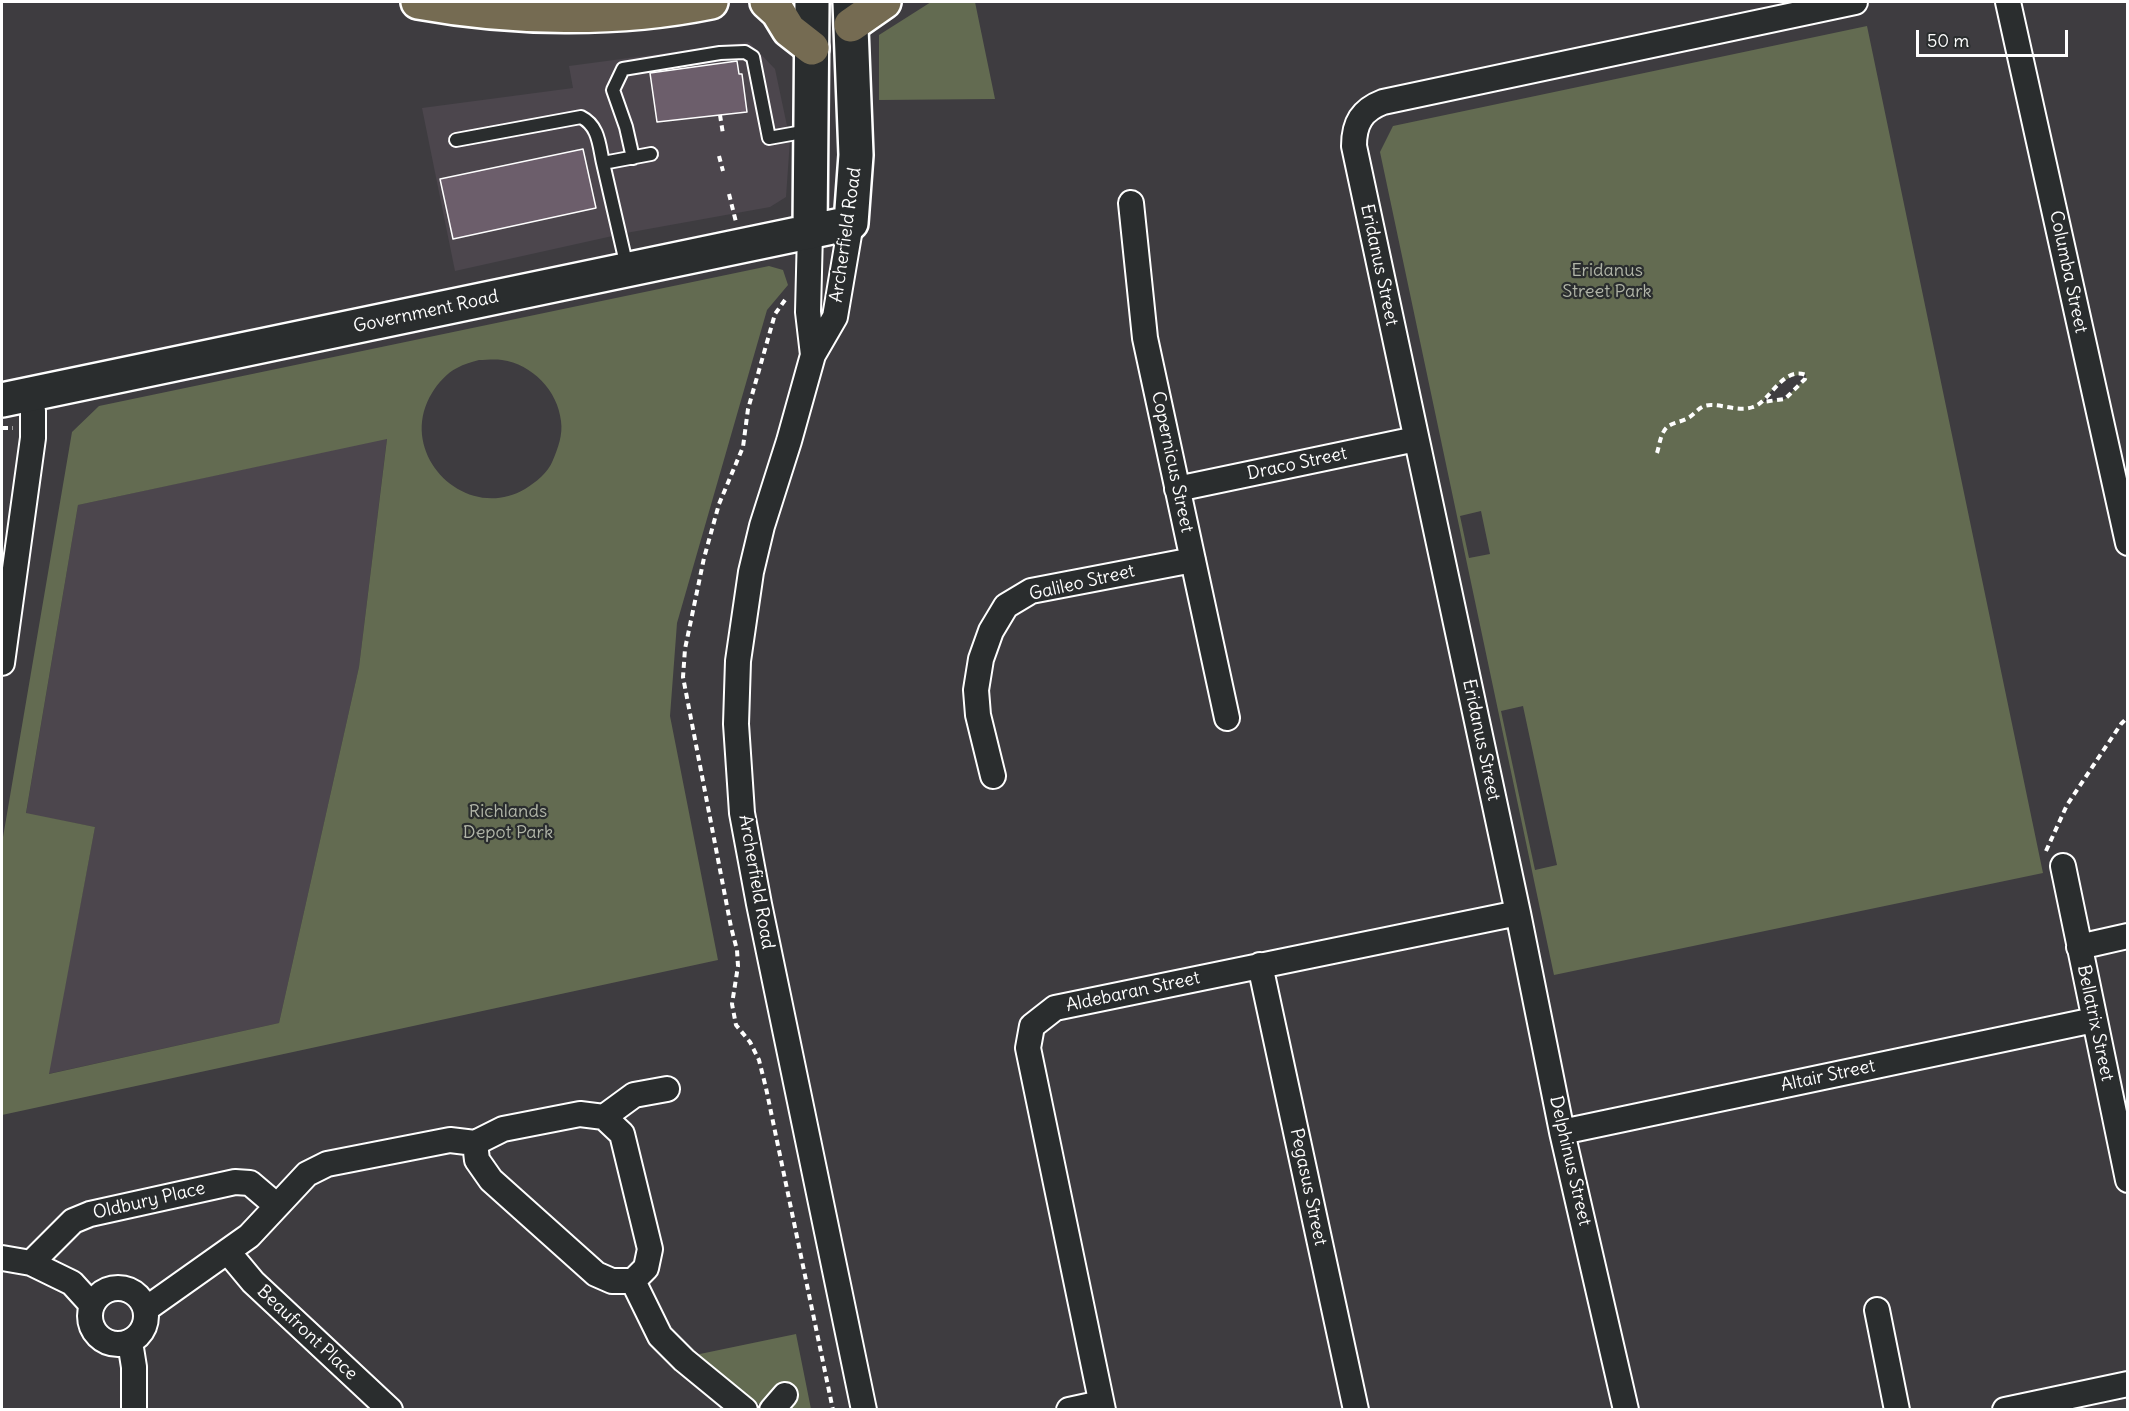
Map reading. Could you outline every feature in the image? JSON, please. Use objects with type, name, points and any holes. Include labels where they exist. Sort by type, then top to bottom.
[{"type":"main road","points":[[418,2],[485,10],[569,15],[651,11],[711,2]]},
{"type":"main road","points":[[767,2],[778,12],[789,30],[812,48]]},
{"type":"main road","points":[[851,13],[884,2]]},
{"type":"street","name":"Archerfield Road","points":[[812,2],[808,312],[813,355]]},
{"type":"street","name":"Eridanus Street","points":[[1518,913],[1354,146],[1357,122],[1362,114],[1371,107],[1383,102],[1856,2]]},
{"type":"street","name":"Columba Street","points":[[2008,2],[2127,543]]},
{"type":"street","name":"Archerfield Road","points":[[851,13],[856,155],[851,223],[835,316],[813,355],[762,526],[751,572],[738,661],[736,724],[742,813],[864,1410]]},
{"type":"street","name":"Copernicus Street","points":[[1131,203],[1145,338],[1227,718]]},
{"type":"street","name":"Government Road","points":[[15,397],[851,223]]},
{"type":"street","points":[[2,663],[33,438],[33,411],[15,397]]},
{"type":"street","name":"Draco Street","points":[[1178,489],[1416,439]]},
{"type":"street","name":"Galileo Street","points":[[993,776],[978,715],[976,690],[981,659],[992,631],[1006,606],[1031,591],[1193,560]]},
{"type":"street","name":"Bellatrix Street","points":[[2063,866],[2127,1180]]},
{"type":"street","name":"Aldebaran Street","points":[[1102,1406],[1028,1048],[1032,1026],[1055,1008],[1518,913]]},
{"type":"street","name":"Delphinus Street","points":[[1518,913],[1562,1132],[1626,1410]]},
{"type":"street","points":[[2079,947],[2127,936]]},
{"type":"street","name":"Pegasus Street","points":[[1260,966],[1356,1410]]},
{"type":"street","name":"Altair Street","points":[[1562,1132],[2094,1020]]},
{"type":"street","points":[[604,1117],[634,1095],[667,1089]]},
{"type":"street","points":[[146,1309],[249,1236],[307,1174],[327,1164],[450,1140],[475,1143],[503,1129],[580,1114],[604,1117],[622,1134],[650,1249],[646,1268],[633,1281],[612,1281],[596,1274],[490,1180],[477,1160],[475,1143]]},
{"type":"street","name":"Oldbury Place","points":[[31,1263],[72,1221],[90,1214],[235,1182],[250,1183],[277,1206]]},
{"type":"street","name":"Beaufront Place","points":[[228,1252],[252,1282],[390,1410]]},
{"type":"street","points":[[2,1258],[31,1263],[72,1283],[92,1305]]},
{"type":"street","points":[[633,1281],[660,1336],[684,1360],[745,1410]]},
{"type":"street","points":[[120,1288],[132,1291],[141,1298],[146,1309],[147,1319],[144,1329],[130,1342],[118,1345],[107,1343],[92,1327],[89,1316],[92,1305],[99,1295],[109,1289],[120,1288]]},
{"type":"street","points":[[1877,1310],[1897,1410]]},
{"type":"street","points":[[130,1342],[134,1367],[134,1410]]},
{"type":"street","points":[[2005,1410],[2127,1383]]},
{"type":"street","points":[[1069,1410],[1102,1406]]},
{"type":"lane","points":[[633,158],[626,127],[613,90],[623,69],[720,53],[745,52],[753,57],[769,138],[812,130]]},
{"type":"lane","points":[[456,140],[581,117],[590,122],[596,131],[628,271]]},
{"type":"lane","points":[[603,163],[651,154]]},
{"type":"path","points":[[720,115],[723,134]]},
{"type":"path","points":[[719,156],[723,171]]},
{"type":"path","points":[[729,194],[736,222]]},
{"type":"path","points":[[1657,453],[1664,431],[1672,424],[1689,418],[1696,410],[1704,406],[1743,409],[1754,407],[1762,402],[1777,384],[1790,377],[1806,375],[1806,379],[1785,399],[1762,402]]},
{"type":"path","points":[[2063,866],[2049,867],[2045,852],[2067,805],[2127,717]]},
{"type":"shaded area","points":[[749,42],[775,69],[790,140],[786,197],[770,207],[626,233],[455,271],[422,108],[573,88],[569,66]]},
{"type":"shaded area","points":[[387,438],[359,667],[279,1023],[48,1074],[95,827],[26,814],[78,505]]},
{"type":"green space","points":[[931,2],[975,2],[995,99],[879,100],[879,35]]},
{"type":"green space","name":"Eridanus Street Park","points":[[1867,26],[2043,873],[1554,975],[1380,152],[1393,126]],"holes":[[[1802,374],[1806,375],[1805,379],[1785,399],[1763,402],[1780,384]],[[1481,511],[1490,554],[1469,558],[1460,516]],[[1523,706],[1557,865],[1535,870],[1501,711]]]},
{"type":"green space","name":"Richlands Depot Park","points":[[769,266],[783,270],[788,285],[767,310],[677,623],[670,716],[718,960],[2,1115],[2,843],[72,432],[99,406]],"holes":[[[479,360],[513,363],[533,373],[555,399],[561,421],[560,441],[545,473],[525,489],[502,497],[480,497],[459,490],[442,477],[429,459],[422,438],[423,416],[437,386],[453,370]],[[387,439],[359,667],[279,1023],[49,1074],[95,827],[26,813],[78,505]]]},
{"type":"green space","points":[[796,1334],[811,1409],[765,1409],[695,1355]]},
{"type":"building","points":[[737,61],[739,74],[742,74],[747,112],[657,122],[650,73]]},
{"type":"building","points":[[583,149],[596,208],[453,239],[440,179]]}]
